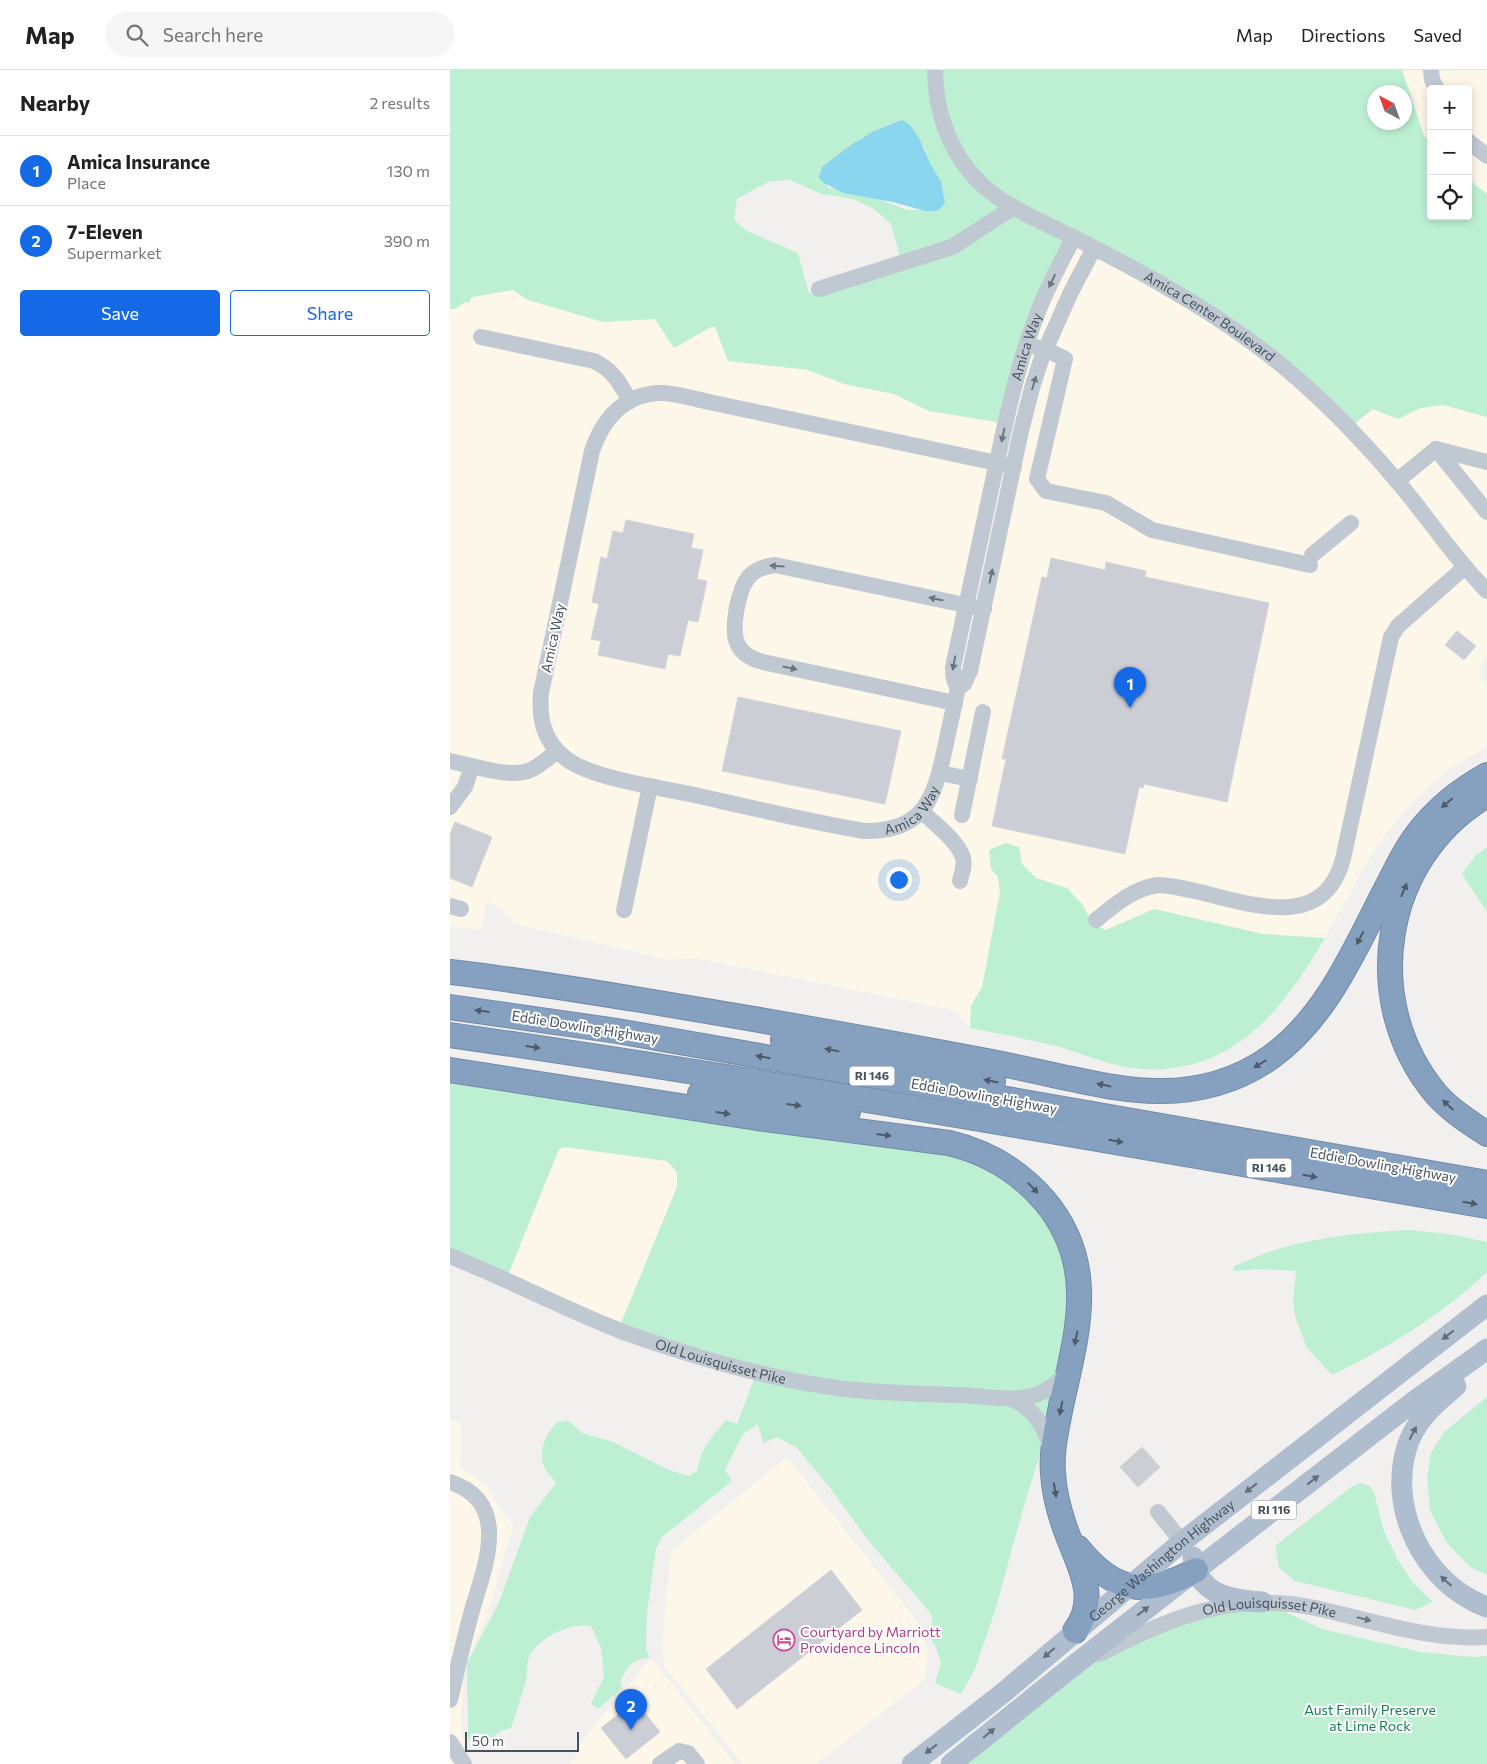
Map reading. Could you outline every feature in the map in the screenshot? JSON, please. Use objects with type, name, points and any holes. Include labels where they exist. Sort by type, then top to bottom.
[{"type":"highway","points":[[450,972],[548,985],[774,1022],[972,1058],[1123,1089],[1160,1091],[1194,1089],[1227,1080],[1257,1066],[1283,1048],[1306,1026],[1333,988],[1399,864],[1420,830],[1445,804],[1472,783],[1487,775]]},
{"type":"highway","points":[[1487,794],[1468,807],[1443,829],[1418,863],[1405,887],[1398,906],[1389,966],[1398,1021],[1418,1068],[1436,1094],[1448,1106],[1487,1134]]},
{"type":"highway","points":[[450,979],[599,1004],[1192,1119],[1244,1133],[1294,1150]]},
{"type":"highway","name":"Eddie Dowling Highway","points":[[450,1007],[626,1033],[1487,1183]]},
{"type":"highway","name":"Eddie Dowling Highway","points":[[450,1035],[709,1073],[1487,1206]]},
{"type":"highway","points":[[450,1065],[958,1126],[1050,1130]]},
{"type":"highway","points":[[450,1070],[757,1118],[949,1143],[977,1150],[1016,1172],[1037,1192],[1056,1216],[1071,1248],[1079,1279],[1078,1326],[1055,1436],[1052,1461],[1056,1500],[1065,1530],[1084,1577],[1087,1594],[1083,1618],[1075,1631]]},
{"type":"highway","points":[[1065,1530],[1099,1571],[1112,1580],[1129,1586],[1159,1585],[1178,1579],[1196,1570]]},
{"type":"main road","name":"George Washington Highway","points":[[912,1764],[1003,1692],[1188,1537],[1487,1305]]},
{"type":"main road","name":"George Washington Highway","points":[[951,1764],[1196,1570],[1420,1397],[1487,1349]]},
{"type":"main road","points":[[1487,1359],[1439,1401],[1420,1421],[1408,1447],[1402,1484],[1406,1516],[1412,1533],[1430,1564],[1454,1589],[1468,1598],[1487,1606]]},
{"type":"main road","points":[[1188,1537],[1196,1570],[1205,1584],[1220,1594],[1235,1599],[1262,1602]]},
{"type":"street","name":"Amica Center Boulevard","points":[[935,70],[937,102],[944,124],[954,146],[979,182],[990,192],[1014,206],[1188,299],[1263,350],[1342,420],[1397,481],[1465,567],[1487,591]]},
{"type":"street","points":[[1431,70],[1435,85]]},
{"type":"street","points":[[1472,144],[1487,156]]},
{"type":"street","points":[[819,289],[952,247],[1014,206]]},
{"type":"street","name":"Amica Way","points":[[1014,467],[997,463],[671,394],[652,394],[630,401],[607,419],[592,451],[541,693],[540,716],[546,736],[557,751],[572,764],[605,776],[864,831],[898,827],[908,822],[921,811],[932,796],[940,773],[956,695],[952,675],[953,667],[966,605],[997,463],[1010,404],[1027,344],[1044,297],[1074,237]]},
{"type":"street","name":"Amica Way","points":[[956,695],[970,671],[1030,395],[1039,364],[1071,292],[1094,248]]},
{"type":"street","points":[[481,337],[585,359],[602,365],[616,378],[630,401]]},
{"type":"street","points":[[1027,344],[1065,359],[1037,479],[1046,491],[1106,503],[1152,530],[1311,560],[1351,523]]},
{"type":"street","points":[[1397,481],[1436,449]]},
{"type":"street","points":[[1436,449],[1487,462]]},
{"type":"street","points":[[1436,449],[1487,512]]},
{"type":"street","points":[[956,695],[756,660],[744,653],[736,642],[734,635],[740,593],[747,578],[760,568],[775,565],[984,609]]},
{"type":"street","points":[[1096,920],[1131,894],[1156,885],[1280,908],[1303,905],[1317,898],[1328,889],[1338,875],[1343,859],[1391,637],[1398,626],[1465,567]]},
{"type":"street","points":[[962,815],[983,712]]},
{"type":"street","points":[[450,761],[506,773],[521,773],[535,768],[557,751]]},
{"type":"street","points":[[450,807],[465,787],[472,766]]},
{"type":"street","points":[[940,773],[970,779]]},
{"type":"street","points":[[624,910],[650,786]]},
{"type":"street","points":[[921,811],[948,837],[962,854],[964,864],[960,881]]},
{"type":"street","name":"Old Louisquisset Pike","points":[[450,1256],[494,1274],[573,1311],[626,1332],[700,1357],[748,1370],[845,1389],[1009,1399]]},
{"type":"street","points":[[1009,1399],[1024,1399],[1039,1395],[1058,1382],[1070,1368]]},
{"type":"street","points":[[1009,1399],[1028,1409],[1041,1423],[1048,1440],[1052,1461]]},
{"type":"street","points":[[450,1482],[467,1490],[478,1501],[487,1518],[490,1539],[487,1560],[468,1626],[450,1700]]},
{"type":"street","points":[[1158,1512],[1188,1537]]},
{"type":"street","name":"Old Louisquisset Pike","points":[[1063,1674],[1136,1635],[1170,1620],[1220,1607],[1262,1602],[1303,1606],[1423,1633],[1459,1637],[1487,1637]]},
{"type":"street","points":[[450,1742],[464,1764]]},
{"type":"street","points":[[663,1763],[679,1751],[688,1753],[697,1764]]},
{"type":"shaded area","points":[[1402,70],[1487,70],[1487,194],[1472,182],[1472,85],[1427,85],[1427,139],[1424,136],[1412,100],[1412,85],[1407,85]]},
{"type":"shaded area","points":[[1076,243],[1259,351],[1350,427],[1373,409],[1398,419],[1421,408],[1443,405],[1487,417],[1487,655],[1478,670],[1487,687],[1487,747],[1452,767],[1423,792],[1399,817],[1379,843],[1363,869],[1325,938],[1263,934],[1154,909],[1106,930],[1093,925],[1067,888],[1036,878],[1021,864],[998,877],[1000,892],[982,987],[971,1006],[970,1028],[953,1010],[695,958],[670,960],[515,924],[495,904],[486,901],[483,923],[478,930],[450,926],[450,309],[455,309],[472,297],[513,290],[528,300],[603,322],[655,319],[674,348],[711,327],[715,327],[728,361],[808,370],[844,384],[894,394],[929,411],[1035,325]]},
{"type":"shaded area","points":[[564,1147],[667,1161],[677,1172],[677,1187],[619,1328],[508,1275],[559,1149]]},
{"type":"shaded area","points":[[450,1420],[461,1423],[460,1468],[485,1484],[513,1526],[488,1614],[465,1665],[460,1728],[468,1750],[460,1764],[450,1764]]},
{"type":"shaded area","points":[[787,1457],[917,1621],[928,1652],[924,1680],[816,1764],[743,1764],[665,1667],[662,1642],[671,1551]]},
{"type":"shaded area","points":[[651,1658],[735,1764],[570,1764],[585,1737]]},
{"type":"green space","points":[[450,70],[1402,70],[1407,85],[1367,85],[1367,130],[1412,130],[1412,100],[1424,136],[1427,139],[1427,220],[1472,220],[1472,182],[1487,194],[1487,417],[1443,405],[1421,408],[1398,419],[1373,409],[1350,427],[1259,351],[1076,243],[1035,325],[1008,424],[929,411],[894,394],[844,384],[808,370],[728,361],[715,327],[711,327],[674,348],[655,319],[603,322],[528,300],[513,290],[472,297],[469,303],[465,302],[455,309],[450,309]],"holes":[[[910,126],[925,149],[939,199],[923,210],[907,210],[861,192],[829,188],[820,176]],[[790,180],[821,194],[853,199],[874,209],[891,224],[903,268],[885,276],[857,284],[809,293],[798,253],[747,231],[734,220],[737,199],[770,181]]]},
{"type":"green space","points":[[1005,843],[1019,847],[1022,864],[1036,878],[1067,888],[1083,905],[1093,925],[1106,930],[1154,909],[1263,934],[1325,938],[1309,965],[1273,1013],[1252,1033],[1229,1049],[1203,1061],[1174,1068],[1130,1068],[1056,1046],[970,1028],[971,1006],[982,987],[1000,892],[998,877],[991,869],[989,850]]},
{"type":"green space","points":[[1487,847],[1487,912],[1462,874],[1475,856]]},
{"type":"green space","points":[[450,1071],[986,1159],[1035,1183],[1084,1259],[1042,1447],[995,1611],[975,1669],[961,1694],[935,1683],[941,1663],[935,1645],[926,1632],[933,1622],[931,1614],[868,1540],[831,1489],[797,1448],[777,1437],[763,1443],[758,1424],[743,1434],[725,1470],[732,1481],[662,1537],[656,1549],[647,1613],[646,1648],[650,1658],[644,1658],[631,1665],[620,1682],[622,1688],[598,1709],[591,1704],[604,1676],[601,1648],[591,1626],[574,1626],[565,1629],[539,1644],[529,1657],[526,1680],[511,1728],[504,1730],[478,1746],[468,1738],[467,1663],[498,1605],[530,1517],[556,1483],[545,1468],[542,1460],[544,1442],[553,1427],[557,1422],[569,1421],[582,1433],[613,1442],[669,1470],[689,1476],[697,1471],[704,1450],[726,1420],[737,1424],[754,1379],[619,1328],[677,1187],[677,1172],[667,1161],[564,1147],[559,1149],[508,1275],[450,1261]]},
{"type":"green space","points":[[1411,1230],[1449,1234],[1487,1242],[1487,1272],[1470,1288],[1414,1330],[1374,1354],[1332,1375],[1307,1348],[1295,1316],[1293,1301],[1296,1271],[1262,1269],[1233,1271],[1234,1266],[1275,1250],[1313,1240],[1346,1235]]},
{"type":"green space","points":[[1487,1397],[1487,1575],[1470,1567],[1447,1543],[1430,1511],[1427,1477],[1431,1453],[1444,1432]]},
{"type":"green space","points":[[1360,1483],[1370,1486],[1375,1496],[1384,1531],[1398,1560],[1413,1583],[1433,1602],[1415,1610],[1295,1581],[1279,1568],[1275,1546],[1351,1487]]},
{"type":"green space","name":"Aust Family Preserve at Lime Rock","points":[[1275,1607],[1322,1629],[1421,1652],[1473,1657],[1487,1656],[1487,1764],[959,1764],[1091,1660],[1201,1614]]},
{"type":"water","points":[[902,120],[910,125],[919,138],[941,182],[945,203],[941,208],[936,211],[925,211],[893,202],[843,193],[824,183],[819,178],[822,167],[851,145],[874,131]]},
{"type":"building","points":[[626,520],[694,534],[691,548],[703,550],[697,579],[707,581],[698,622],[688,620],[680,656],[668,654],[665,669],[598,655],[601,641],[591,639],[599,604],[592,602],[601,557],[607,559],[613,531],[623,533]]},
{"type":"building","points":[[1051,558],[1105,570],[1106,562],[1146,571],[1145,577],[1269,603],[1227,802],[1144,784],[1143,788],[1139,787],[1125,854],[992,826],[1006,759],[1002,759],[1042,577],[1047,578]]},
{"type":"building","points":[[1457,631],[1476,646],[1464,660],[1445,645]]},
{"type":"building","points":[[738,697],[901,731],[885,804],[722,771]]},
{"type":"building","points":[[455,822],[492,837],[472,887],[450,878],[450,834]]},
{"type":"building","points":[[1142,1447],[1160,1467],[1138,1487],[1120,1467]]},
{"type":"building","name":"Courtyard by Marriott Providence Lincoln","points":[[831,1570],[862,1610],[737,1709],[706,1669]]},
{"type":"building","points":[[635,1701],[660,1732],[626,1759],[601,1728]]},
{"type":"place","name":"Amica Insurance","points":[[1130,708]]},
{"type":"place","name":"Courtyard by Marriott Providence Lincoln","points":[[784,1640]]},
{"type":"place","name":"7-Eleven","points":[[631,1730]]}]
